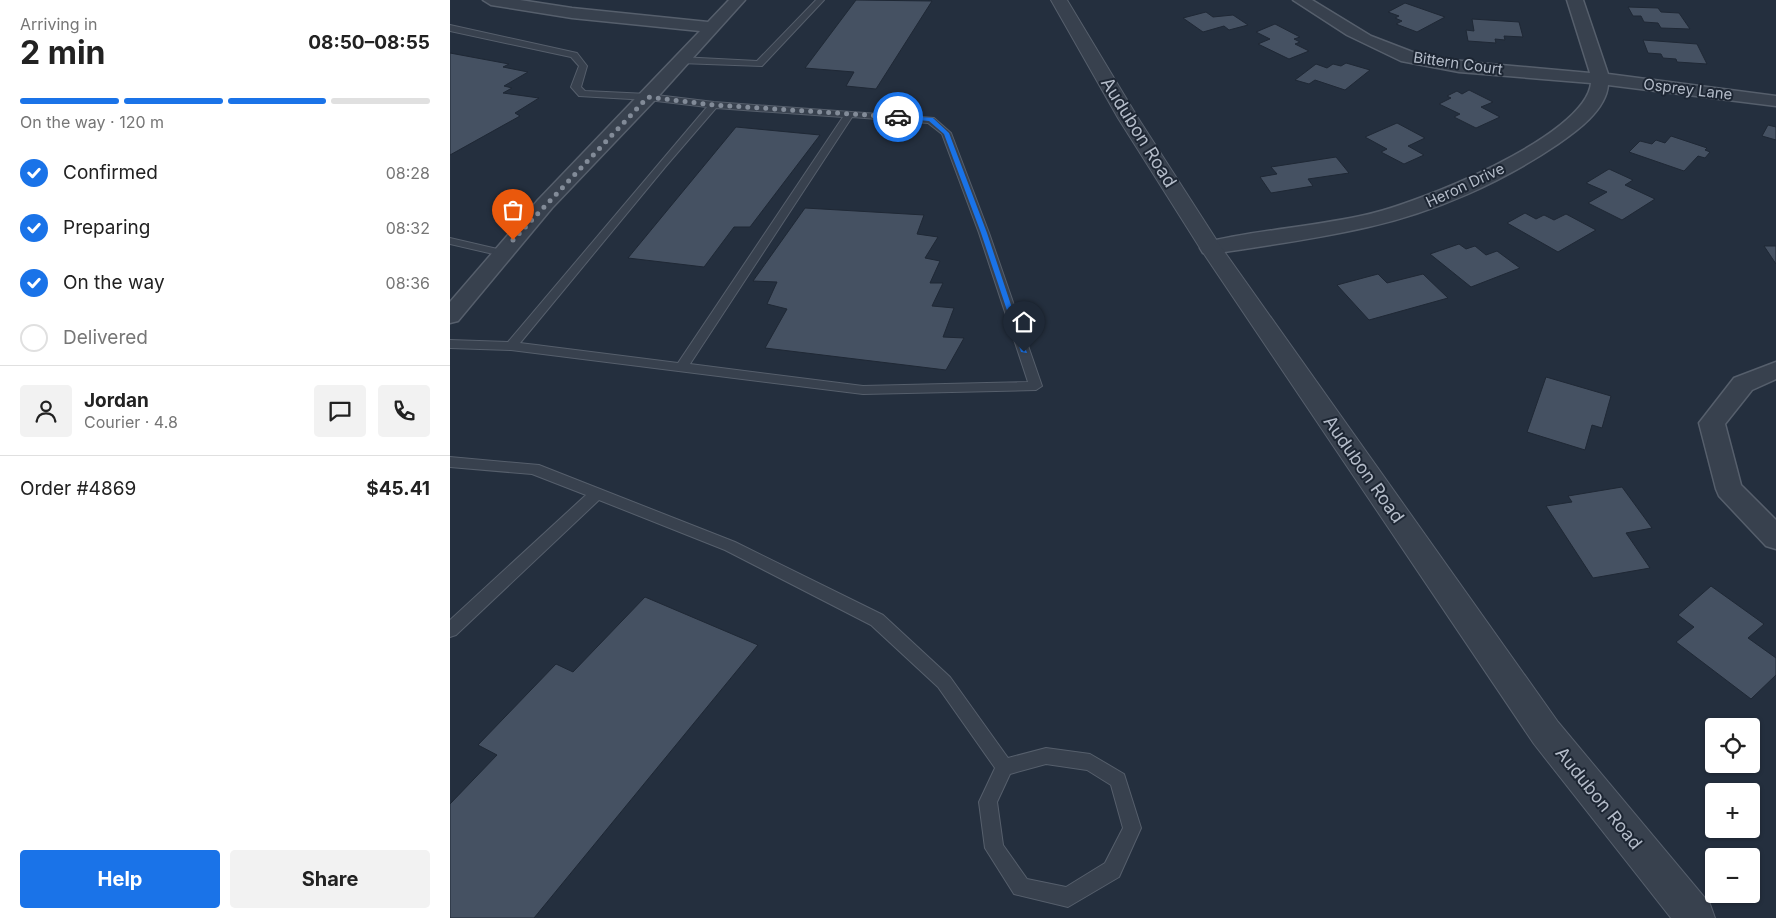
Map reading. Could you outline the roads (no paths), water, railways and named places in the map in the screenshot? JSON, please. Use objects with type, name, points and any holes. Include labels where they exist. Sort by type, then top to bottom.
[{"type":"street","points":[[492,0],[572,13],[710,27]]},
{"type":"street","points":[[450,316],[502,252],[545,204],[648,97],[710,27],[737,0]]},
{"type":"street","name":"Audubon Road","points":[[1059,0],[1128,118],[1211,248],[1546,733],[1696,918]]},
{"type":"street","name":"Bittern Court","points":[[1300,0],[1350,31],[1409,57],[1466,67],[1599,78]]},
{"type":"street","name":"Heron Drive","points":[[1211,248],[1369,221],[1415,208],[1453,192],[1538,150],[1568,130],[1589,110],[1599,91],[1599,78],[1593,52],[1577,17],[1575,0]]},
{"type":"street","name":"Osprey Lane","points":[[1599,78],[1776,101]]},
{"type":"street","points":[[1776,370],[1742,384],[1712,423],[1729,489],[1776,538]]},
{"type":"lane","points":[[680,60],[759,64],[820,0]]},
{"type":"lane","points":[[450,28],[574,55],[583,66],[576,86],[582,94],[648,97],[714,105],[931,120],[946,133],[984,233],[1036,386],[863,390],[511,346],[450,344]]},
{"type":"lane","points":[[511,346],[662,164],[714,105]]},
{"type":"lane","points":[[682,367],[850,114]]},
{"type":"lane","points":[[450,241],[502,252]]},
{"type":"lane","points":[[450,462],[534,469],[730,546],[877,620],[944,682],[1004,767]]},
{"type":"lane","points":[[450,630],[597,494]]},
{"type":"lane","points":[[1046,756],[1090,762],[1118,780],[1132,828],[1112,870],[1068,897],[1021,887],[994,848],[988,802],[1004,767],[1046,756]]}]
